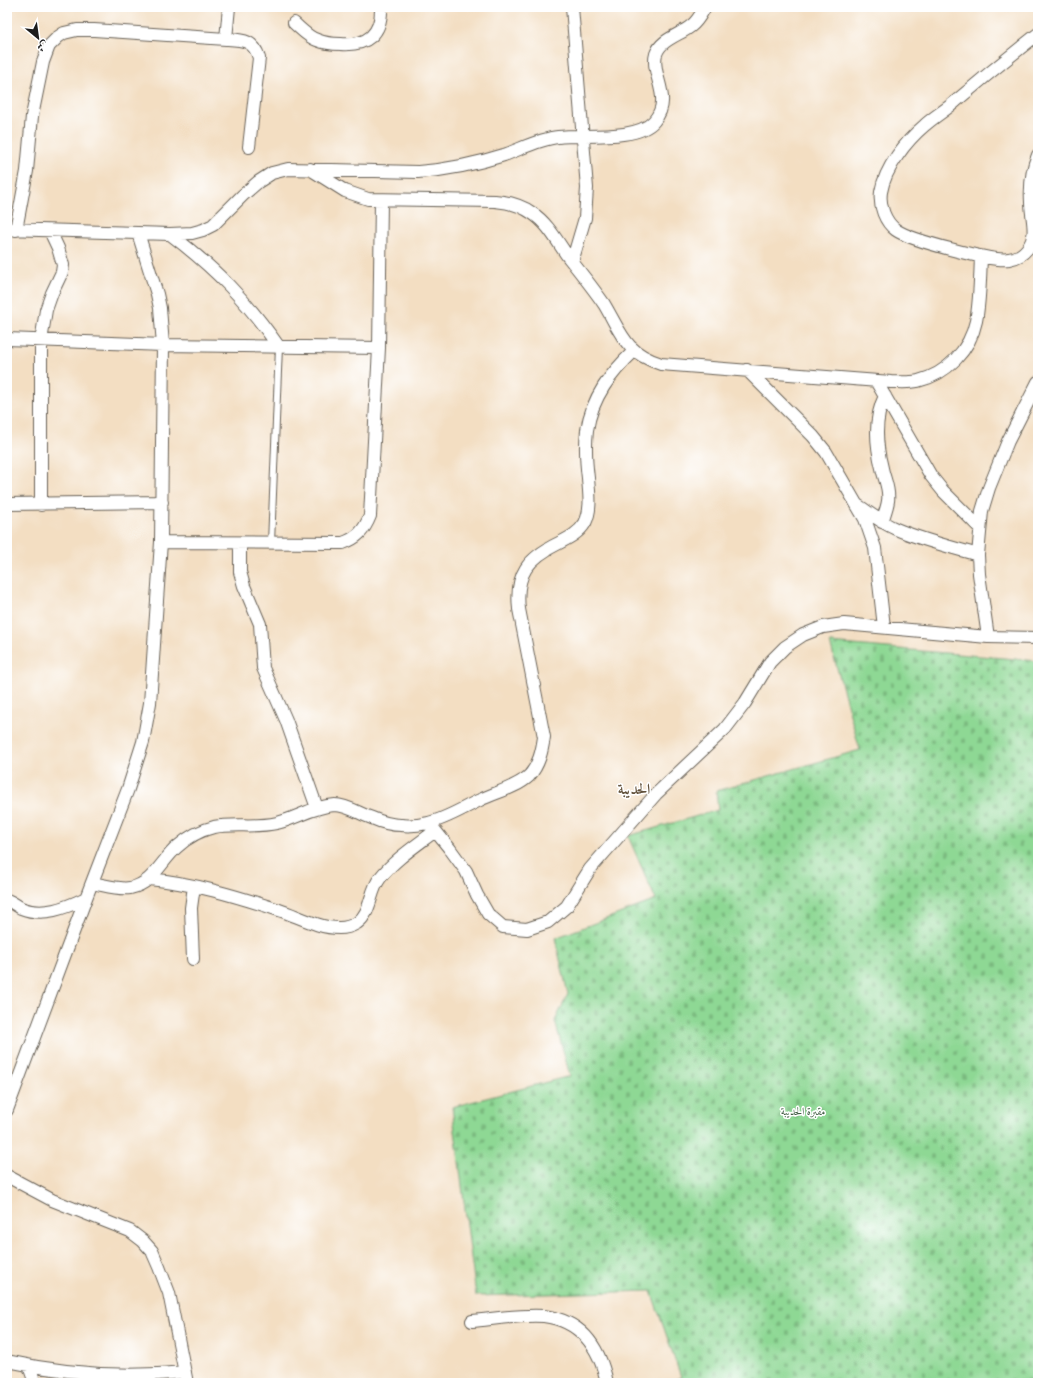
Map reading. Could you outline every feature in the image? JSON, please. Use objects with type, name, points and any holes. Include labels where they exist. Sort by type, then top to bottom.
[{"type":"street","points":[[226,39],[229,7]]},
{"type":"street","points":[[294,23],[316,40],[332,44],[356,44],[365,41],[376,31],[381,18],[381,7]]},
{"type":"street","points":[[572,7],[586,174],[587,204],[581,234],[572,262]]},
{"type":"street","points":[[249,147],[259,58],[254,47],[250,43],[244,40],[76,30],[64,33],[49,46],[43,62],[32,116],[27,171],[11,229],[170,234],[192,232],[203,230],[213,225],[258,182],[272,173],[288,169],[418,172],[435,171],[480,162],[519,150],[546,139],[638,132],[655,121],[660,112],[662,102],[655,62],[657,51],[663,43],[686,30],[696,22],[705,7]]},
{"type":"street","points":[[1038,34],[919,130],[905,145],[893,162],[885,180],[881,193],[881,207],[887,220],[896,230],[908,236],[981,257],[1001,260],[1010,259],[1023,252],[1032,241],[1034,232],[1031,202],[1032,181],[1038,155]]},
{"type":"street","points":[[310,169],[345,191],[368,199],[509,202],[534,213],[544,223],[572,262],[591,285],[623,339],[634,351],[649,360],[661,364],[876,381],[910,382],[929,378],[946,369],[960,355],[970,339],[976,320],[981,257]]},
{"type":"street","points":[[161,542],[342,543],[360,534],[366,526],[370,516],[379,348],[381,200]]},
{"type":"street","points":[[41,505],[41,341],[46,310],[62,272],[63,265],[58,248],[50,231]]},
{"type":"street","points":[[7,1110],[128,789],[143,742],[150,703],[161,542],[163,345],[160,308],[157,294],[138,232]]},
{"type":"street","points":[[170,234],[201,258],[235,291],[279,347]]},
{"type":"street","points":[[7,339],[163,345],[379,348]]},
{"type":"street","points":[[149,879],[194,886],[280,910],[309,921],[336,927],[349,926],[364,916],[372,894],[380,879],[432,827],[444,817],[518,784],[529,775],[537,764],[542,751],[544,737],[519,609],[519,584],[524,572],[540,553],[574,536],[585,523],[590,507],[586,450],[587,429],[592,412],[607,380],[618,366],[634,351]]},
{"type":"street","points":[[747,370],[813,436],[826,452],[865,519],[875,548],[884,627]]},
{"type":"street","points":[[876,381],[931,476],[943,491],[980,528]]},
{"type":"street","points":[[988,637],[979,574],[978,554],[982,511],[1008,441],[1038,382]]},
{"type":"street","points":[[882,522],[888,500],[888,488],[880,460],[877,423],[879,410],[885,396]]},
{"type":"street","points":[[7,504],[41,505],[162,502]]},
{"type":"street","points":[[857,504],[882,522],[895,529],[978,554]]},
{"type":"street","points":[[240,543],[240,572],[244,586],[260,624],[263,668],[286,720],[317,808]]},
{"type":"street","points":[[92,883],[121,889],[136,886],[149,879],[177,847],[200,832],[214,827],[278,823],[317,808],[337,805],[388,824],[432,827],[466,871],[488,914],[503,927],[526,929],[548,922],[567,906],[590,869],[656,794],[725,729],[745,703],[770,662],[785,647],[803,635],[823,627],[844,624],[988,637],[1038,638]]},
{"type":"street","points":[[193,959],[191,913],[194,886]]},
{"type":"street","points":[[7,900],[21,908],[36,912],[52,911],[68,907],[86,898]]},
{"type":"street","points":[[7,1176],[46,1198],[130,1231],[143,1241],[152,1251],[168,1293],[186,1377],[108,1375],[69,1372],[7,1361]]},
{"type":"street","points":[[472,1320],[544,1316],[560,1320],[576,1328],[589,1340],[599,1355],[607,1383]]},
{"type":"street","points":[[29,1366],[35,1383]]},
{"type":"lane","points":[[271,543],[279,347]]},
{"type":"green space","name":"مقبرة الحديبة","points":[[830,643],[1038,661],[1038,1383],[668,1383],[681,1377],[651,1291],[476,1296],[452,1107],[570,1076],[555,1021],[568,994],[555,938],[656,900],[628,836],[718,810],[716,791],[860,750]]},
{"type":"district","name":"الحديبة","points":[[634,789]]}]
